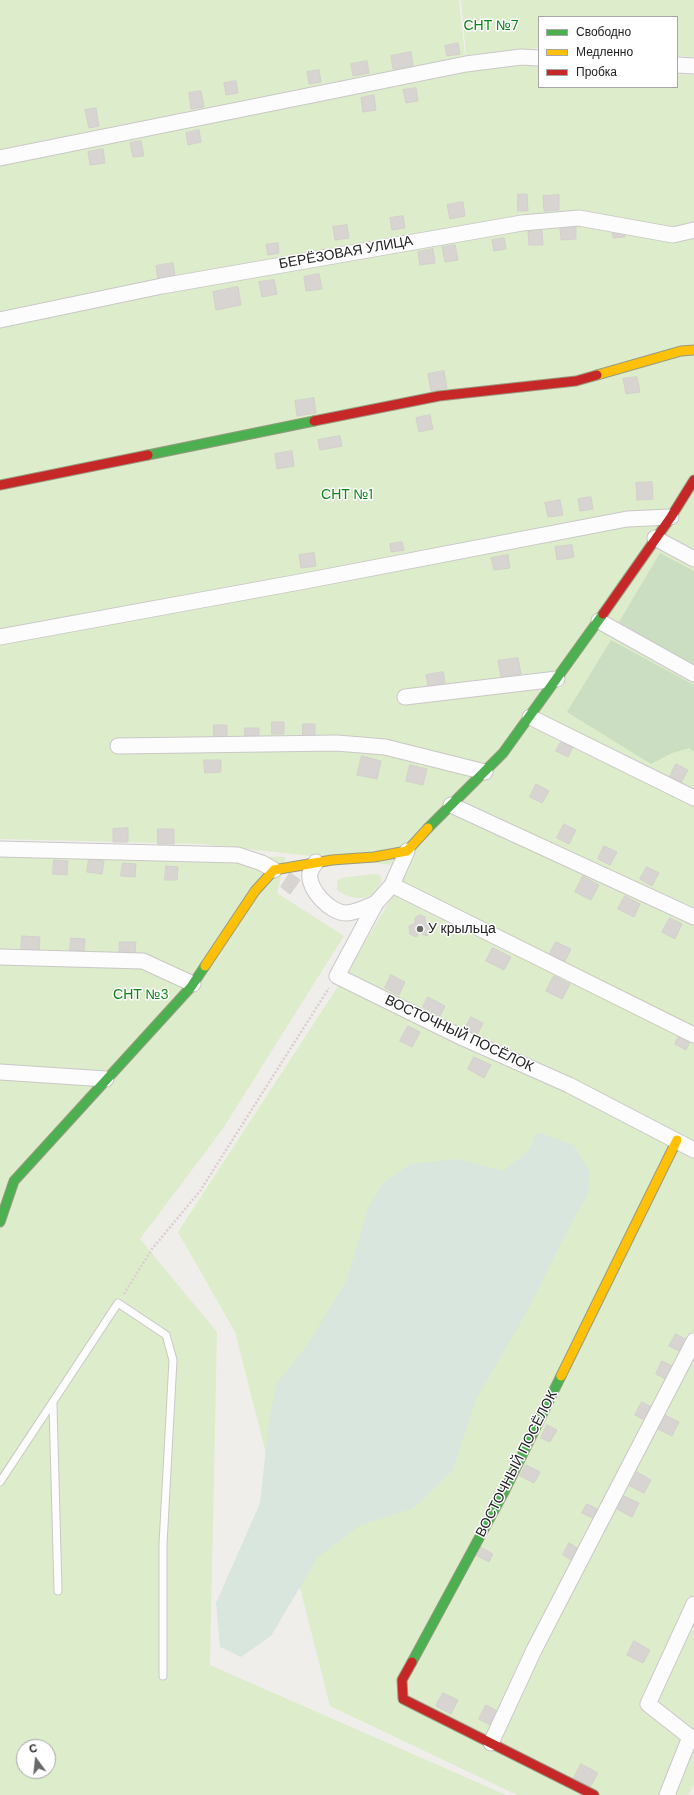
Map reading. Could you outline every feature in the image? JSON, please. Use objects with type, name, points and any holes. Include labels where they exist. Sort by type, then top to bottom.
[{"type":"street","points":[[0,158],[466,64],[522,57],[538,58]]},
{"type":"street","points":[[678,65],[694,66]]},
{"type":"street","name":"БЕРЁЗОВАЯ УЛИЦА","points":[[0,320],[162,286],[522,223],[579,218],[673,234],[694,230]]},
{"type":"street","points":[[0,485],[439,396],[576,381],[681,351],[694,350]]},
{"type":"street","points":[[337,976],[376,903],[392,885],[407,851],[503,753],[599,621],[655,538],[671,517],[694,480]]},
{"type":"street","points":[[0,637],[305,581],[627,519],[671,517]]},
{"type":"street","points":[[655,538],[694,559]]},
{"type":"street","points":[[599,621],[694,674]]},
{"type":"street","points":[[405,697],[557,678]]},
{"type":"street","points":[[530,717],[694,798]]},
{"type":"street","points":[[118,746],[337,743],[385,747],[485,772]]},
{"type":"street","points":[[451,805],[694,917]]},
{"type":"street","points":[[0,849],[238,855],[262,863],[274,870]]},
{"type":"street","points":[[0,1222],[7,1181],[106,1079],[193,984],[255,891],[274,870],[316,862],[374,857],[407,851]]},
{"type":"street","points":[[316,862],[310,873],[311,883],[316,894],[333,909],[345,913],[362,909],[376,903]]},
{"type":"street","points":[[392,885],[694,1035]]},
{"type":"street","points":[[0,957],[143,961],[193,984]]},
{"type":"street","name":"ВОСТОЧНЫЙ ПОСЁЛОК","points":[[337,976],[463,1038],[569,1085],[694,1150]]},
{"type":"street","points":[[0,1072],[106,1079]]},
{"type":"street","name":"ВОСТОЧНЫЙ ПОСЁЛОК","points":[[594,1795],[404,1699],[402,1680],[504,1492],[677,1140]]},
{"type":"street","points":[[491,1743],[534,1650],[694,1341]]},
{"type":"street","points":[[667,1795],[690,1737],[648,1704],[694,1604]]},
{"type":"lane","points":[[0,1482],[53,1404],[118,1303],[166,1335],[173,1360],[163,1544],[163,1676]]},
{"type":"lane","points":[[53,1404],[58,1591]]},
{"type":"path","points":[[118,1303],[152,1249],[200,1191],[337,976]]},
{"type":"green space","name":"СНТ №1","points":[[0,0],[459,0],[466,66],[538,61],[538,88],[678,88],[678,74],[694,75],[694,1785],[688,1795],[517,1795],[330,1706],[235,1332],[178,1232],[346,974],[410,867],[202,844],[0,839]]},
{"type":"green space","name":"СНТ №7","points":[[461,0],[694,0],[694,57],[678,56],[678,16],[538,16],[538,48],[466,55]]},
{"type":"green space","points":[[660,553],[694,571],[694,666],[619,622]]},
{"type":"green space","points":[[611,640],[694,685],[694,752],[689,748],[672,753],[651,764],[567,712]]},
{"type":"green space","name":"СНТ №3","points":[[0,850],[286,857],[277,893],[344,936],[222,1130],[140,1239],[217,1332],[210,1665],[506,1795],[0,1795]]},
{"type":"green space","points":[[373,874],[380,875],[382,881],[375,892],[370,896],[356,898],[341,893],[337,890],[337,881],[341,878]]},
{"type":"shaded area","points":[[537,1132],[574,1145],[590,1173],[588,1193],[528,1310],[476,1399],[453,1470],[414,1508],[359,1526],[318,1557],[271,1636],[241,1657],[220,1647],[216,1603],[260,1503],[269,1421],[276,1385],[306,1347],[346,1282],[368,1208],[383,1183],[410,1164],[459,1159],[503,1171],[528,1152]]},
{"type":"building","points":[[458,43],[460,54],[447,56],[445,46]]},
{"type":"building","points":[[411,52],[413,66],[393,69],[391,56]]},
{"type":"building","points":[[367,61],[369,73],[353,76],[351,64]]},
{"type":"building","points":[[319,70],[321,82],[309,84],[307,72]]},
{"type":"building","points":[[236,81],[238,93],[226,95],[224,83]]},
{"type":"building","points":[[416,88],[418,101],[406,103],[403,90]]},
{"type":"building","points":[[201,91],[204,107],[191,109],[189,93]]},
{"type":"building","points":[[374,95],[376,110],[363,112],[361,98]]},
{"type":"building","points":[[96,108],[99,126],[89,128],[85,110]]},
{"type":"building","points":[[199,130],[201,142],[188,145],[186,133]]},
{"type":"building","points":[[141,141],[144,156],[133,157],[130,143]]},
{"type":"building","points":[[103,149],[105,163],[90,165],[88,152]]},
{"type":"building","points":[[518,194],[527,194],[528,211],[518,211]]},
{"type":"building","points":[[559,195],[559,210],[544,211],[543,196]]},
{"type":"building","points":[[463,202],[465,216],[450,219],[447,205]]},
{"type":"building","points":[[403,216],[405,228],[392,230],[390,218]]},
{"type":"building","points":[[624,224],[625,237],[613,238],[612,225]]},
{"type":"building","points":[[347,225],[349,238],[335,240],[333,227]]},
{"type":"building","points":[[576,226],[576,239],[561,240],[560,227]]},
{"type":"building","points":[[542,231],[543,245],[529,245],[528,232]]},
{"type":"building","points":[[504,238],[506,249],[494,251],[492,240]]},
{"type":"building","points":[[278,243],[279,253],[268,255],[266,245]]},
{"type":"building","points":[[455,245],[458,260],[445,262],[442,247]]},
{"type":"building","points":[[433,249],[435,263],[420,265],[418,252]]},
{"type":"building","points":[[173,263],[175,276],[158,279],[156,266]]},
{"type":"building","points":[[319,274],[322,289],[306,291],[304,277]]},
{"type":"building","points":[[274,280],[277,294],[262,297],[259,282]]},
{"type":"building","points":[[238,287],[241,305],[216,310],[213,292]]},
{"type":"building","points":[[444,371],[447,388],[431,391],[428,374]]},
{"type":"building","points":[[637,377],[640,392],[626,394],[623,379]]},
{"type":"building","points":[[314,398],[316,413],[297,416],[295,401]]},
{"type":"building","points":[[430,415],[433,429],[419,432],[416,418]]},
{"type":"building","points":[[340,436],[342,446],[320,450],[318,440]]},
{"type":"building","points":[[292,451],[294,466],[277,469],[275,454]]},
{"type":"building","points":[[652,482],[653,499],[637,500],[636,483]]},
{"type":"building","points":[[591,497],[593,509],[580,511],[578,499]]},
{"type":"building","points":[[560,500],[563,515],[548,517],[545,503]]},
{"type":"building","points":[[402,542],[404,550],[391,552],[390,544]]},
{"type":"building","points":[[572,545],[574,557],[557,560],[555,547]]},
{"type":"building","points":[[314,553],[316,566],[301,568],[299,555]]},
{"type":"building","points":[[508,555],[510,568],[494,570],[491,558]]},
{"type":"building","points":[[518,658],[521,674],[501,677],[498,661]]},
{"type":"building","points":[[443,672],[446,688],[429,691],[426,675]]},
{"type":"building","points":[[272,722],[284,722],[284,734],[272,734]]},
{"type":"building","points":[[303,724],[315,724],[315,737],[303,737]]},
{"type":"building","points":[[214,725],[227,725],[227,739],[214,739]]},
{"type":"building","points":[[245,728],[259,728],[259,739],[245,739]]},
{"type":"building","points":[[562,740],[573,746],[568,757],[556,751]]},
{"type":"building","points":[[362,756],[381,761],[377,779],[357,775]]},
{"type":"building","points":[[204,760],[221,760],[221,772],[205,773]]},
{"type":"building","points":[[676,764],[688,770],[681,783],[670,777]]},
{"type":"building","points":[[410,765],[427,769],[423,785],[406,781]]},
{"type":"building","points":[[536,784],[549,791],[542,803],[530,797]]},
{"type":"building","points":[[564,824],[576,830],[569,844],[557,838]]},
{"type":"building","points":[[128,828],[128,842],[113,842],[113,829]]},
{"type":"building","points":[[158,829],[174,829],[174,844],[158,844]]},
{"type":"building","points":[[604,846],[617,852],[610,865],[598,859]]},
{"type":"building","points":[[89,859],[104,861],[102,874],[87,872]]},
{"type":"building","points":[[54,860],[68,861],[67,875],[53,874]]},
{"type":"building","points":[[123,863],[136,864],[135,877],[121,876]]},
{"type":"building","points":[[166,866],[178,867],[177,880],[165,880]]},
{"type":"building","points":[[647,867],[659,873],[652,886],[640,879]]},
{"type":"building","points":[[290,873],[300,880],[290,894],[281,887]]},
{"type":"building","points":[[583,876],[599,885],[591,900],[575,892]]},
{"type":"building","points":[[625,896],[640,904],[634,917],[618,909]]},
{"type":"building","name":"У крыльца","points":[[420,915],[425,917],[425,922],[431,925],[432,932],[426,936],[420,933],[416,937],[410,934],[409,926],[415,923],[415,918]]},
{"type":"building","points":[[670,918],[682,924],[675,939],[662,932]]},
{"type":"building","points":[[22,936],[40,937],[39,952],[21,951]]},
{"type":"building","points":[[71,938],[85,939],[84,951],[70,951]]},
{"type":"building","points":[[120,942],[136,942],[135,953],[119,952]]},
{"type":"building","points":[[556,942],[571,949],[562,967],[547,959]]},
{"type":"building","points":[[493,948],[511,957],[504,970],[486,961]]},
{"type":"building","points":[[391,975],[405,982],[399,995],[385,988]]},
{"type":"building","points":[[554,976],[570,984],[562,999],[546,991]]},
{"type":"building","points":[[428,997],[445,1006],[440,1016],[423,1007]]},
{"type":"building","points":[[471,1017],[483,1023],[475,1039],[463,1033]]},
{"type":"building","points":[[408,1026],[420,1032],[412,1047],[400,1041]]},
{"type":"building","points":[[680,1034],[691,1040],[686,1050],[675,1044]]},
{"type":"building","points":[[474,1057],[491,1065],[484,1078],[468,1069]]},
{"type":"building","points":[[676,1334],[687,1340],[681,1352],[669,1346]]},
{"type":"building","points":[[662,1361],[676,1368],[669,1381],[656,1374]]},
{"type":"building","points":[[642,1402],[653,1408],[646,1421],[635,1415]]},
{"type":"building","points":[[665,1415],[679,1422],[672,1436],[658,1429]]},
{"type":"building","points":[[547,1425],[557,1430],[550,1442],[541,1438]]},
{"type":"building","points":[[526,1465],[540,1472],[534,1483],[520,1476]]},
{"type":"building","points":[[637,1472],[651,1480],[644,1493],[630,1486]]},
{"type":"building","points":[[624,1496],[639,1503],[632,1517],[617,1509]]},
{"type":"building","points":[[587,1504],[599,1510],[595,1519],[582,1513]]},
{"type":"building","points":[[569,1543],[579,1549],[573,1561],[563,1555]]},
{"type":"building","points":[[480,1547],[493,1554],[489,1562],[476,1555]]},
{"type":"building","points":[[634,1641],[650,1650],[643,1663],[627,1655]]},
{"type":"building","points":[[443,1693],[458,1700],[451,1714],[436,1706]]},
{"type":"building","points":[[486,1705],[501,1713],[494,1727],[479,1719]]},
{"type":"building","points":[[581,1764],[598,1773],[590,1787],[574,1778]]},
{"type":"traffic: fast","points":[[148,455],[314,421]]},
{"type":"traffic: fast","points":[[428,828],[503,753],[603,614]]},
{"type":"traffic: fast","points":[[0,1222],[14,1181],[191,987],[205,966]]},
{"type":"traffic: fast","points":[[412,1662],[504,1492],[561,1376]]},
{"type":"traffic: slow","points":[[597,375],[681,351],[694,350]]},
{"type":"traffic: slow","points":[[205,966],[255,891],[274,870],[332,860],[374,857],[407,851],[428,828]]},
{"type":"traffic: slow","points":[[561,1376],[677,1140]]},
{"type":"traffic: jam","points":[[314,421],[439,396],[576,381],[597,375]]},
{"type":"traffic: jam","points":[[0,485],[148,455]]},
{"type":"traffic: jam","points":[[603,614],[671,517],[694,480]]},
{"type":"traffic: jam","points":[[412,1662],[402,1680],[403,1699],[594,1795]]},
{"type":"place","name":"У крыльца","points":[[420,929]]}]
